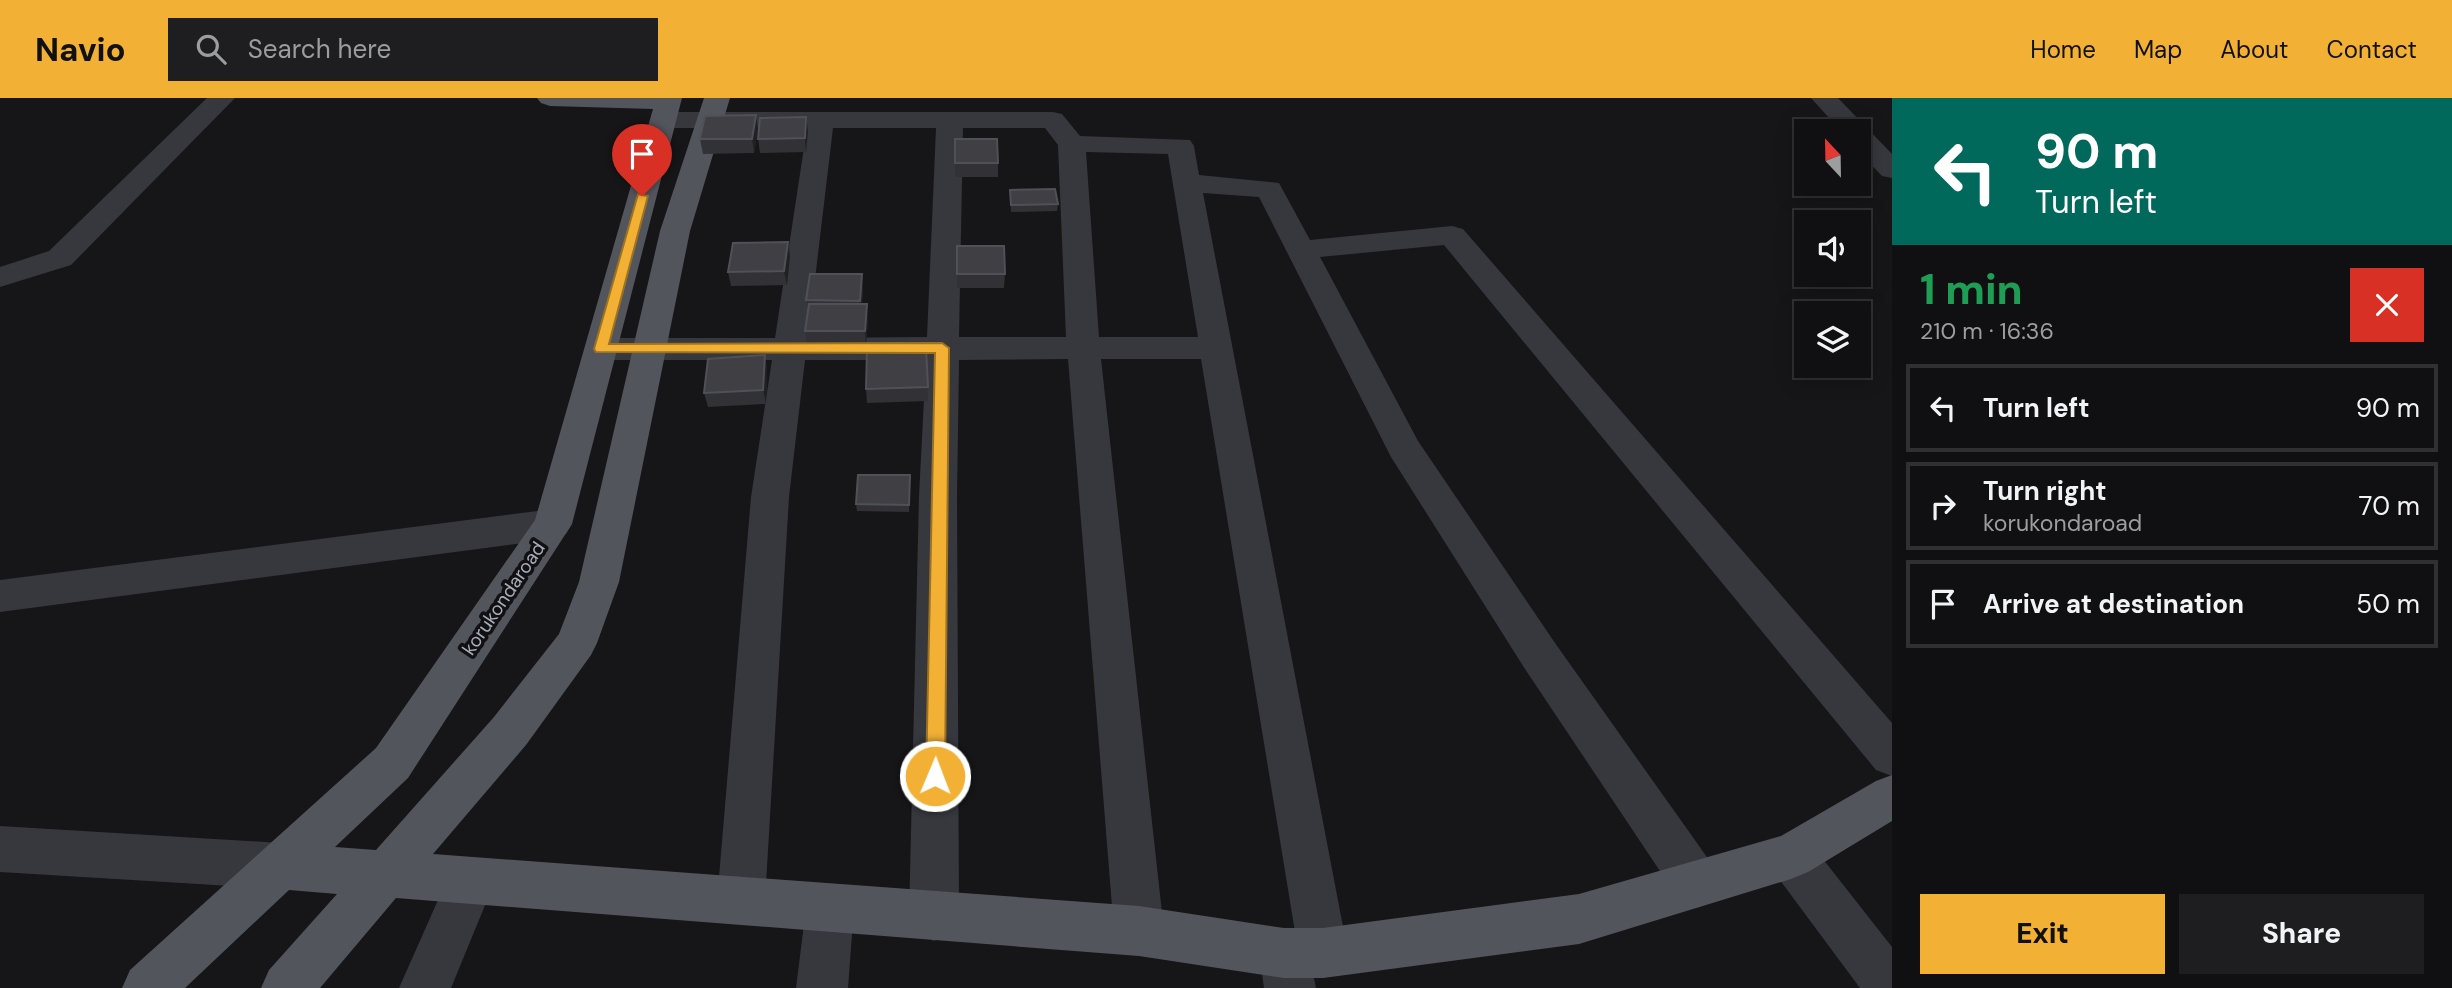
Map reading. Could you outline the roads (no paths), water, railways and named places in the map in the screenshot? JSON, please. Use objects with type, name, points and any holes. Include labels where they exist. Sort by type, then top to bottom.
[{"type":"main road","points":[[550,98],[666,107]]},
{"type":"main road","name":"korukondaroad","points":[[148,988],[392,763],[553,524],[666,107]]},
{"type":"main road","points":[[287,988],[510,732],[576,643],[599,582],[675,231],[713,109]]},
{"type":"main road","points":[[281,866],[1139,931],[1299,965],[1579,919],[1791,856],[1892,796]]},
{"type":"street","points":[[0,277],[60,258],[222,98]]},
{"type":"street","points":[[1824,98],[1844,119]]},
{"type":"street","points":[[666,107],[821,120],[1059,121],[1180,146],[1216,348],[1299,965]]},
{"type":"street","points":[[741,901],[770,497],[821,120]]},
{"type":"street","points":[[934,916],[942,348],[950,120]]},
{"type":"street","points":[[1059,121],[1139,931]]},
{"type":"street","points":[[1871,148],[1892,170]]},
{"type":"street","points":[[1186,183],[1269,189],[1404,448],[1539,656],[1696,884]]},
{"type":"street","points":[[1300,250],[1452,235],[1892,756]]},
{"type":"street","points":[[601,349],[1216,348]]},
{"type":"street","points":[[0,596],[553,524]]},
{"type":"street","points":[[0,849],[281,866]]},
{"type":"street","points":[[1791,856],[1892,988]]},
{"type":"street","points":[[425,988],[471,881]]},
{"type":"street","points":[[822,988],[830,908]]}]
